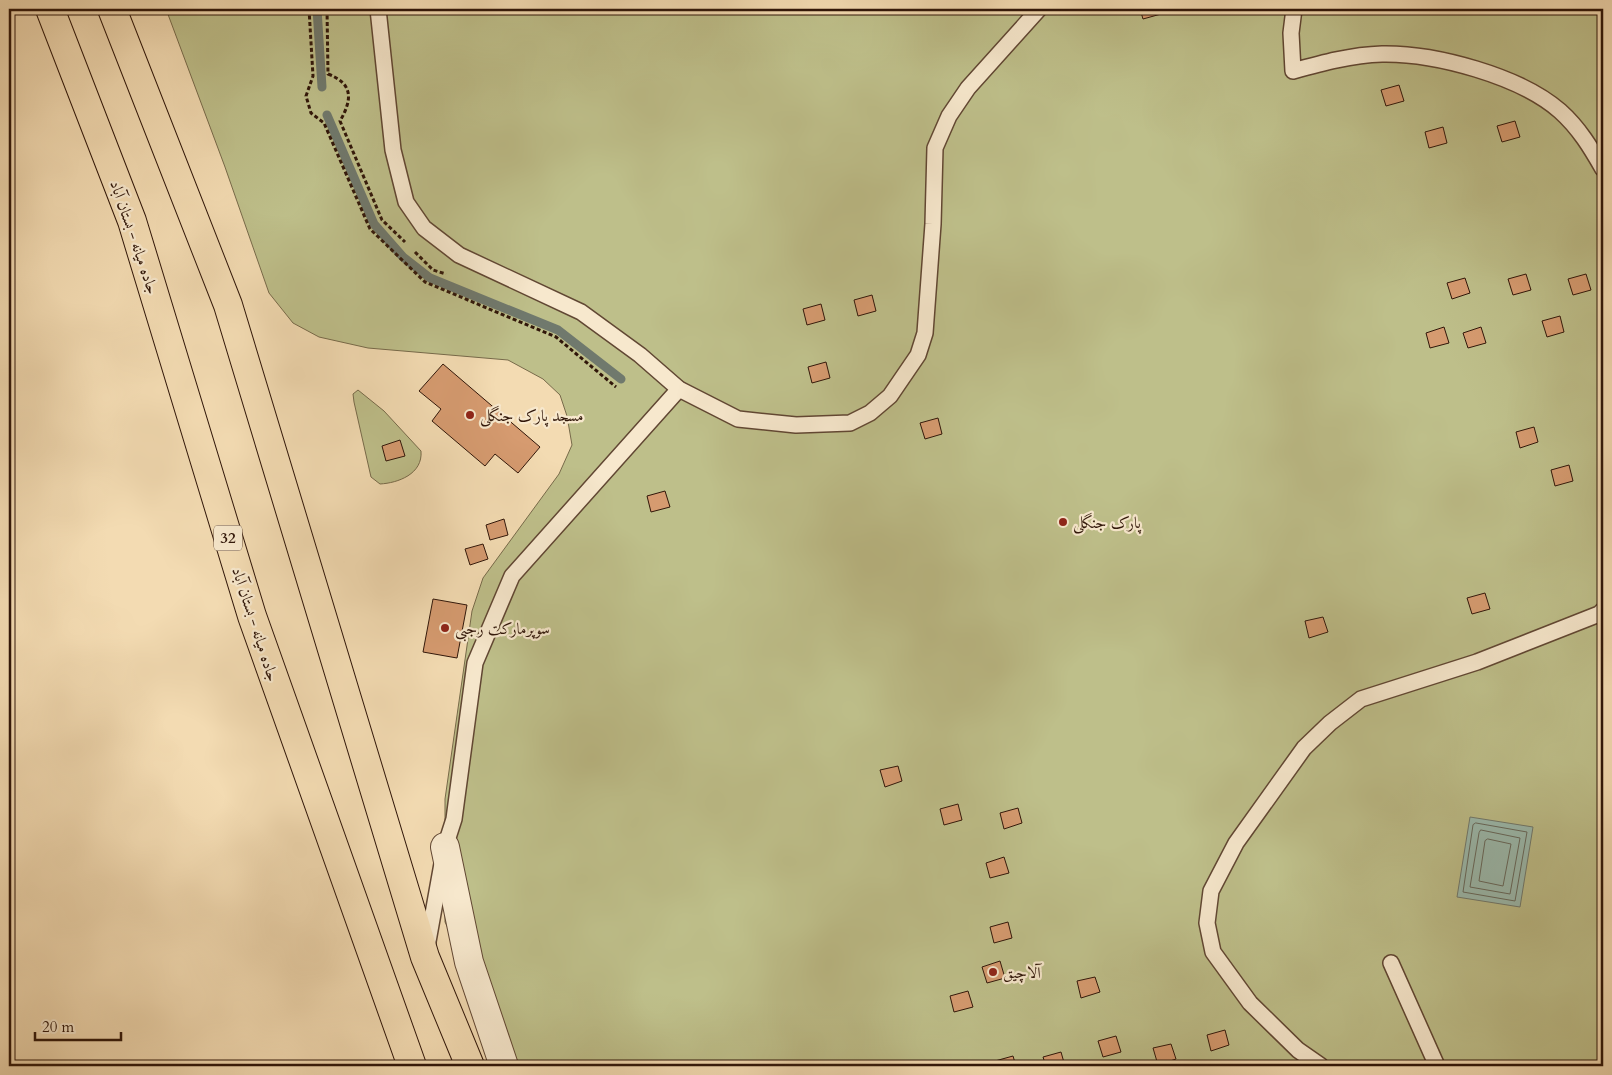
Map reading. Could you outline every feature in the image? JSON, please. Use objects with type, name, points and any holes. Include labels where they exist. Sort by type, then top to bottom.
[{"type":"main road","name":"جاده میانه - بستان آباد","points":[[50,9],[132,221],[252,616],[412,1066]]},
{"type":"main road","points":[[112,9],[228,305],[425,957],[470,1066]]},
{"type":"street","points":[[445,847],[468,962],[504,1066]]},
{"type":"lane","points":[[378,9],[393,150],[406,202],[424,228],[459,255],[581,312],[640,355],[679,389],[738,419],[796,425],[850,423],[870,413],[890,396],[918,356],[925,332],[933,224],[935,148],[948,116],[968,88],[1039,9]]},
{"type":"lane","points":[[1294,9],[1291,33],[1293,71],[1334,60],[1383,54],[1439,60],[1492,74],[1527,90],[1560,110],[1584,136],[1603,169]]},
{"type":"lane","points":[[425,957],[445,847],[454,819],[475,663],[512,576],[679,389]]},
{"type":"lane","points":[[1321,1066],[1298,1050],[1250,1003],[1213,952],[1207,923],[1211,891],[1236,844],[1269,794],[1304,748],[1330,723],[1361,699],[1476,662],[1599,614],[1603,610]]},
{"type":"lane","points":[[1391,963],[1437,1066]]},
{"type":"path","points":[[309,9],[313,76],[306,96],[311,113],[324,123]]},
{"type":"path","points":[[326,9],[328,74],[344,82],[348,90],[347,108],[340,121]]},
{"type":"green space","name":"پارک جنگلی","points":[[166,9],[1603,9],[1603,1066],[516,1066],[445,922],[445,799],[472,611],[483,578],[559,474],[572,445],[567,416],[560,395],[543,379],[508,360],[368,348],[319,337],[293,323],[269,293],[225,167]]},
{"type":"green space","points":[[358,390],[384,411],[421,451],[421,459],[418,466],[408,476],[394,482],[380,484],[371,477],[354,402],[353,394]]},
{"type":"water","points":[[1470,817],[1533,827],[1520,907],[1457,897]]},
{"type":"building","points":[[1140,9],[1159,9],[1161,14],[1143,19]]},
{"type":"building","points":[[1399,85],[1404,101],[1386,106],[1381,90]]},
{"type":"building","points":[[1515,121],[1520,137],[1502,142],[1497,126]]},
{"type":"building","points":[[1443,127],[1447,143],[1429,148],[1425,132]]},
{"type":"building","points":[[1526,274],[1531,290],[1513,295],[1508,279]]},
{"type":"building","points":[[1586,274],[1591,290],[1573,295],[1568,279]]},
{"type":"building","points":[[1465,278],[1470,293],[1452,299],[1447,283]]},
{"type":"building","points":[[872,295],[876,311],[858,316],[854,300]]},
{"type":"building","points":[[821,304],[825,320],[807,325],[803,309]]},
{"type":"building","points":[[1560,316],[1564,332],[1547,337],[1542,321]]},
{"type":"building","points":[[1444,327],[1449,343],[1430,348],[1426,333]]},
{"type":"building","points":[[1481,327],[1486,343],[1468,348],[1463,333]]},
{"type":"building","points":[[826,362],[830,378],[812,383],[808,367]]},
{"type":"building","name":"مسجد پارک جنگلی","points":[[443,364],[540,447],[518,473],[495,454],[485,466],[432,421],[441,409],[419,391]]},
{"type":"building","points":[[938,418],[942,434],[925,439],[920,423]]},
{"type":"building","points":[[1534,427],[1538,442],[1520,448],[1516,432]]},
{"type":"building","points":[[400,440],[405,456],[386,461],[382,446]]},
{"type":"building","points":[[1569,465],[1573,481],[1555,486],[1551,470]]},
{"type":"building","points":[[665,491],[670,507],[651,512],[647,496]]},
{"type":"building","points":[[504,519],[508,535],[490,540],[486,525]]},
{"type":"building","points":[[483,544],[488,559],[470,565],[465,549]]},
{"type":"building","points":[[1485,593],[1490,609],[1472,614],[1467,598]]},
{"type":"building","name":"سوپرمارکت رجبی","points":[[433,599],[467,605],[457,658],[423,652]]},
{"type":"building","points":[[1323,617],[1328,632],[1309,638],[1305,621]]},
{"type":"building","points":[[898,766],[902,781],[885,787],[880,770]]},
{"type":"building","points":[[958,804],[962,820],[944,825],[940,809]]},
{"type":"building","points":[[1018,808],[1022,823],[1004,829],[1000,813]]},
{"type":"building","points":[[1004,857],[1009,873],[990,878],[986,863]]},
{"type":"building","name":"آلاچیق","points":[[1008,922],[1012,938],[994,943],[990,927]]},
{"type":"building","name":"آلاچیق","points":[[1000,961],[1005,978],[987,983],[982,967]]},
{"type":"building","name":"آلاچیق","points":[[1095,977],[1100,992],[1081,998],[1077,981]]},
{"type":"building","name":"آلاچیق","points":[[968,991],[973,1007],[954,1012],[950,996]]},
{"type":"building","points":[[1225,1030],[1229,1045],[1211,1051],[1207,1035]]},
{"type":"building","points":[[1116,1036],[1121,1052],[1103,1057],[1098,1041]]},
{"type":"building","points":[[1171,1044],[1176,1059],[1158,1065],[1153,1048]]},
{"type":"building","points":[[1061,1052],[1065,1066],[1046,1066],[1043,1057]]},
{"type":"building","points":[[1013,1056],[1016,1066],[996,1066],[995,1061]]},
{"type":"waterway","points":[[317,9],[322,87]]},
{"type":"waterway","points":[[327,115],[374,224],[403,257],[430,278],[558,330],[621,379]]},
{"type":"place","name":"مسجد پارک جنگلی","points":[[470,415]]},
{"type":"place","name":"پارک جنگلی","points":[[1063,522]]},
{"type":"place","name":"سوپرمارکت رجبی","points":[[445,628]]},
{"type":"place","name":"آلاچیق","points":[[993,972]]}]
